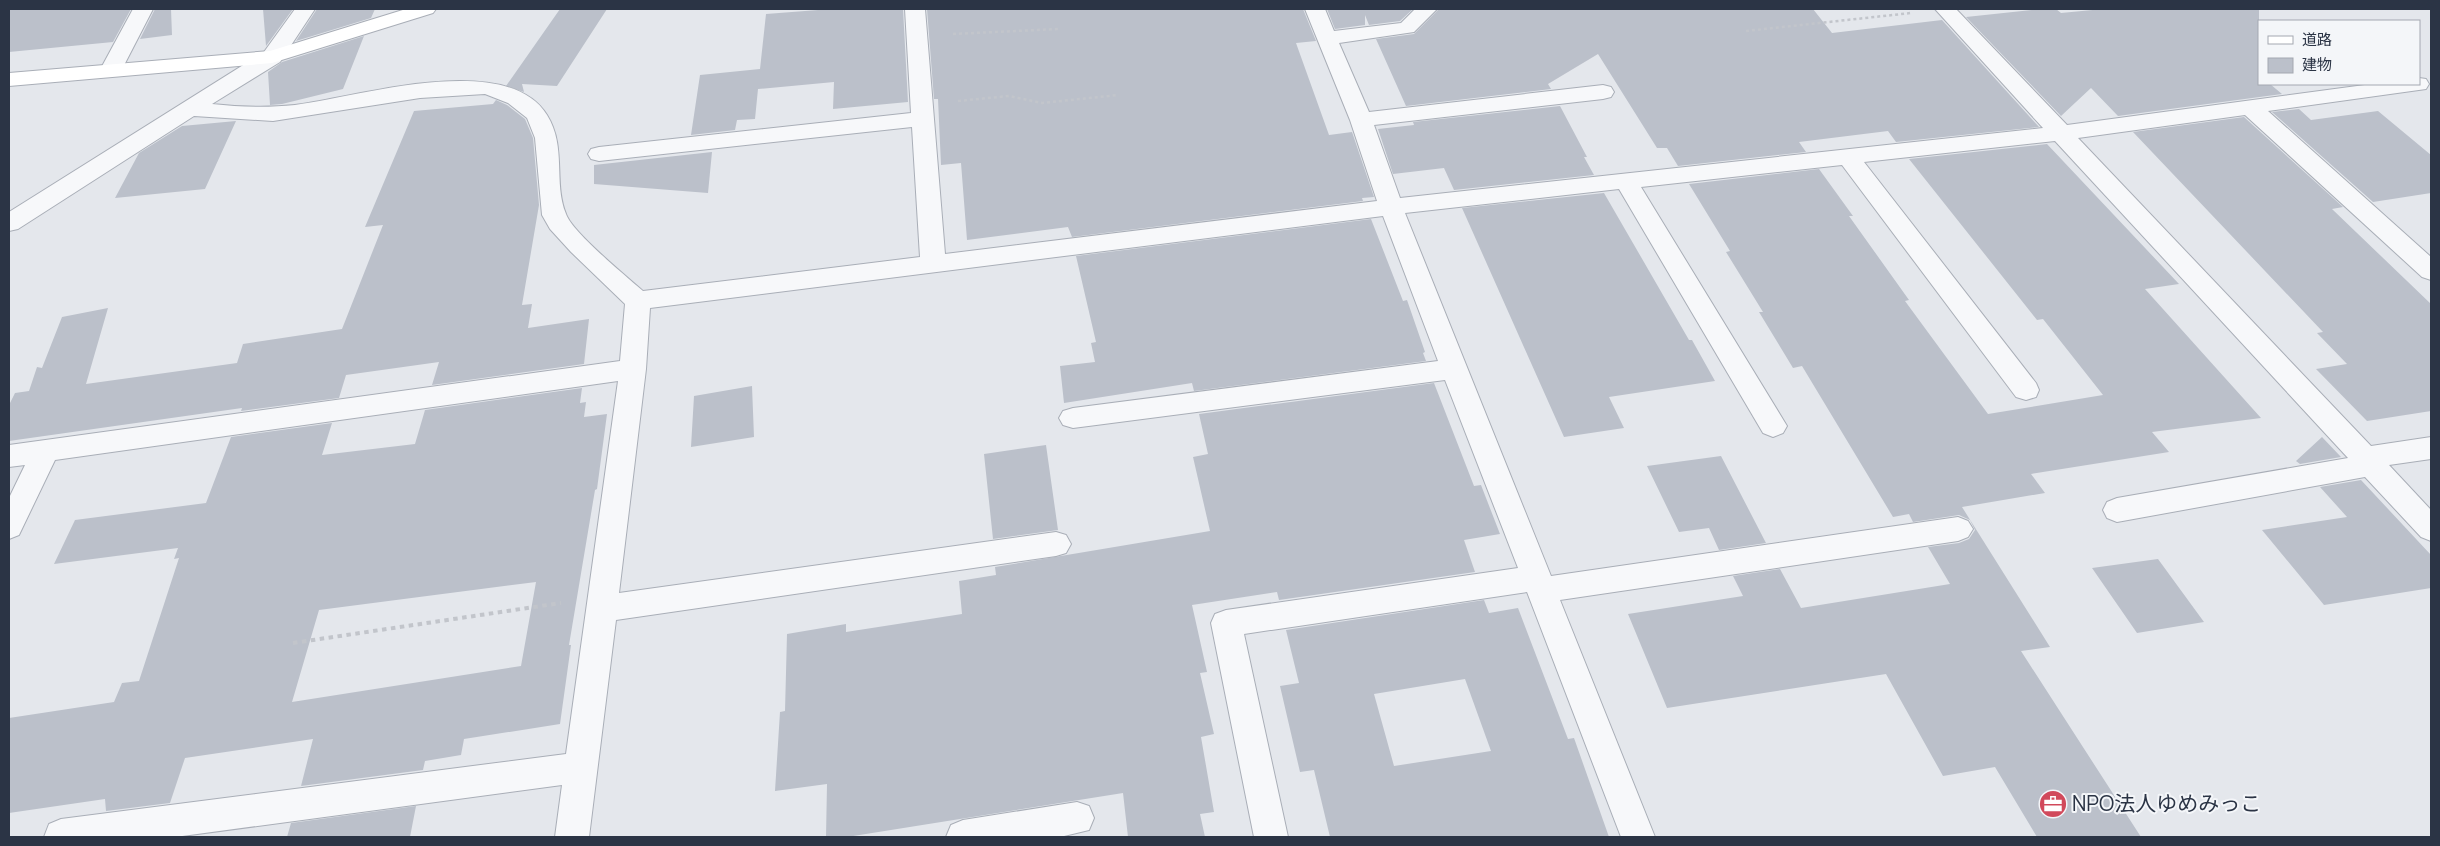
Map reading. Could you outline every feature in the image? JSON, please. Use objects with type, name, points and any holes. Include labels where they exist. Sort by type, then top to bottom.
[{"type":"street","points":[[110,70],[143,9]]},
{"type":"street","points":[[9,223],[272,57],[304,9]]},
{"type":"street","points":[[9,80],[272,57],[426,9]]},
{"type":"street","points":[[915,9],[933,264]]},
{"type":"street","points":[[1315,9],[1361,120],[1391,207],[1638,837]]},
{"type":"street","points":[[1327,38],[1407,28],[1427,9]]},
{"type":"street","points":[[1946,9],[2431,529]]},
{"type":"street","points":[[638,301],[1391,207],[2062,132],[2411,85]]},
{"type":"street","points":[[190,109],[273,114],[421,90],[462,87],[490,88],[514,98],[536,115],[543,132],[548,154],[550,198],[555,217],[578,244],[638,301]]},
{"type":"street","points":[[1361,120],[1603,92]]},
{"type":"street","points":[[2250,107],[2431,271]]},
{"type":"street","points":[[600,154],[923,112]]},
{"type":"street","points":[[1848,156],[2026,390]]},
{"type":"street","points":[[1626,181],[1773,426]]},
{"type":"street","points":[[572,837],[633,369],[638,301]]},
{"type":"street","points":[[9,456],[633,369]]},
{"type":"street","points":[[1073,418],[1454,369]]},
{"type":"street","points":[[2117,510],[2369,462],[2431,448]]},
{"type":"street","points":[[9,527],[46,451]]},
{"type":"street","points":[[1271,837],[1226,623],[1958,530]]},
{"type":"street","points":[[602,602],[1056,544]]},
{"type":"street","points":[[61,836],[582,767]]},
{"type":"street","points":[[963,837],[1077,818]]},
{"type":"path","points":[[1746,31],[1946,9]]},
{"type":"path","points":[[918,36],[1058,30]]},
{"type":"path","points":[[923,112],[1009,96],[1042,103],[1118,95]]},
{"type":"path","points":[[293,643],[602,602]]},
{"type":"building","points":[[9,9],[131,9],[113,42],[9,52]]},
{"type":"building","points":[[155,9],[171,9],[172,35],[140,39]]},
{"type":"building","points":[[263,9],[293,9],[266,46]]},
{"type":"building","points":[[317,9],[375,9],[371,18],[296,41]]},
{"type":"building","points":[[560,9],[607,9],[557,86],[522,84],[524,92],[506,86]]},
{"type":"building","points":[[831,9],[903,9],[908,102],[833,109],[834,82],[758,89],[755,119],[737,120],[735,130],[691,135],[700,75],[760,69],[766,14]]},
{"type":"building","points":[[927,9],[1303,9],[1316,41],[1296,43],[1329,135],[1352,132],[1374,197],[1362,198],[1363,201],[1072,237],[1068,227],[967,240],[961,163],[941,165],[938,99],[934,99]]},
{"type":"building","points":[[1327,9],[1413,9],[1400,21],[1369,25],[1365,15],[1365,25],[1335,29]]},
{"type":"building","points":[[1439,9],[1813,9],[1832,33],[1942,20],[2039,127],[1896,142],[1888,131],[1799,142],[1806,152],[1678,166],[1667,148],[1657,148],[1598,54],[1548,84],[1551,89],[1406,106],[1376,39],[1414,34]]},
{"type":"building","points":[[2040,9],[2056,9],[2061,13],[2103,9],[2259,9],[2258,85],[2271,85],[2282,94],[2118,116],[2091,88],[2061,116],[1966,17]]},
{"type":"building","points":[[364,36],[343,89],[282,104],[270,105],[268,72],[282,62]]},
{"type":"building","points":[[496,100],[507,105],[525,119],[533,138],[539,205],[522,305],[532,304],[528,328],[589,319],[584,364],[432,385],[439,362],[346,375],[339,398],[241,411],[242,408],[9,441],[9,405],[15,393],[29,391],[37,367],[42,368],[62,317],[108,308],[86,384],[237,363],[243,344],[342,329],[383,225],[365,227],[414,111],[493,104]]},
{"type":"building","points":[[1560,106],[1587,157],[1584,157],[1594,175],[1454,190],[1444,168],[1393,174],[1378,129],[1414,125],[1413,122]]},
{"type":"building","points":[[2299,109],[2311,120],[2378,111],[2431,155],[2431,193],[2373,202],[2272,112]]},
{"type":"building","points":[[2244,117],[2343,207],[2332,209],[2431,304],[2431,411],[2367,421],[2316,369],[2347,364],[2317,333],[2323,332],[2133,132]]},
{"type":"building","points":[[236,121],[205,189],[115,198],[139,153],[182,126]]},
{"type":"building","points":[[2047,144],[2179,284],[2145,289],[2261,418],[2152,432],[2169,452],[2031,474],[2045,493],[1962,507],[2050,647],[2021,651],[2141,837],[2037,837],[1995,767],[1943,776],[1886,674],[1667,708],[1628,614],[1743,596],[1733,576],[1780,569],[1801,608],[1950,584],[1928,547],[1959,543],[1969,539],[1975,530],[1970,520],[1959,515],[1913,522],[1909,514],[1893,517],[1802,366],[1793,368],[1759,312],[1763,312],[1726,252],[1730,251],[1689,184],[1819,169],[1853,216],[1849,216],[1909,300],[1905,301],[1988,414],[2103,395],[2043,319],[2037,320],[1909,159]]},
{"type":"building","points":[[712,152],[708,193],[594,184],[594,165]]},
{"type":"building","points":[[1604,193],[1689,340],[1692,340],[1715,381],[1609,397],[1624,428],[1564,437],[1462,208]]},
{"type":"building","points":[[1371,219],[1403,301],[1407,300],[1425,352],[1423,353],[1426,361],[1194,391],[1192,383],[1064,403],[1060,366],[1095,362],[1091,343],[1096,342],[1076,256]]},
{"type":"building","points":[[1434,383],[1474,486],[1481,485],[1500,534],[1464,540],[1475,572],[1279,600],[1277,592],[1192,605],[1207,672],[1200,673],[1214,734],[1201,737],[1214,812],[1200,814],[1205,837],[1128,837],[1123,793],[847,837],[826,837],[827,784],[775,791],[780,712],[785,711],[787,634],[846,624],[846,632],[962,614],[959,581],[996,575],[995,567],[1210,531],[1193,457],[1208,454],[1199,414]]},
{"type":"building","points":[[752,386],[754,437],[691,447],[694,396]]},
{"type":"building","points":[[582,388],[580,403],[586,402],[584,417],[607,414],[597,489],[595,490],[569,645],[571,645],[560,724],[464,739],[461,755],[425,761],[423,770],[301,786],[313,739],[185,758],[170,803],[106,811],[105,799],[9,813],[9,718],[114,702],[122,683],[139,681],[179,558],[174,559],[178,548],[54,564],[75,520],[206,503],[231,437],[332,423],[322,455],[415,444],[425,410]],"holes":[[[536,582],[521,666],[292,702],[319,610]]]},
{"type":"building","points":[[2322,437],[2341,457],[2300,464],[2296,461]]},
{"type":"building","points":[[1046,445],[1058,530],[993,539],[984,454]]},
{"type":"building","points":[[1721,456],[1766,543],[1719,550],[1709,528],[1679,532],[1647,466]]},
{"type":"building","points":[[2361,480],[2431,555],[2431,588],[2324,605],[2262,530],[2347,517],[2320,487]]},
{"type":"building","points":[[2158,559],[2204,622],[2137,633],[2092,568]]},
{"type":"building","points":[[1484,600],[1489,613],[1518,608],[1568,739],[1574,738],[1609,837],[1330,837],[1314,770],[1300,772],[1280,686],[1299,683],[1286,630]],"holes":[[[1465,679],[1491,751],[1394,766],[1374,694]]]},
{"type":"building","points":[[416,806],[410,837],[287,837],[291,823]]},
{"type":"place","name":"NPO法人ゆめみっこ","points":[[2053,804]]}]
